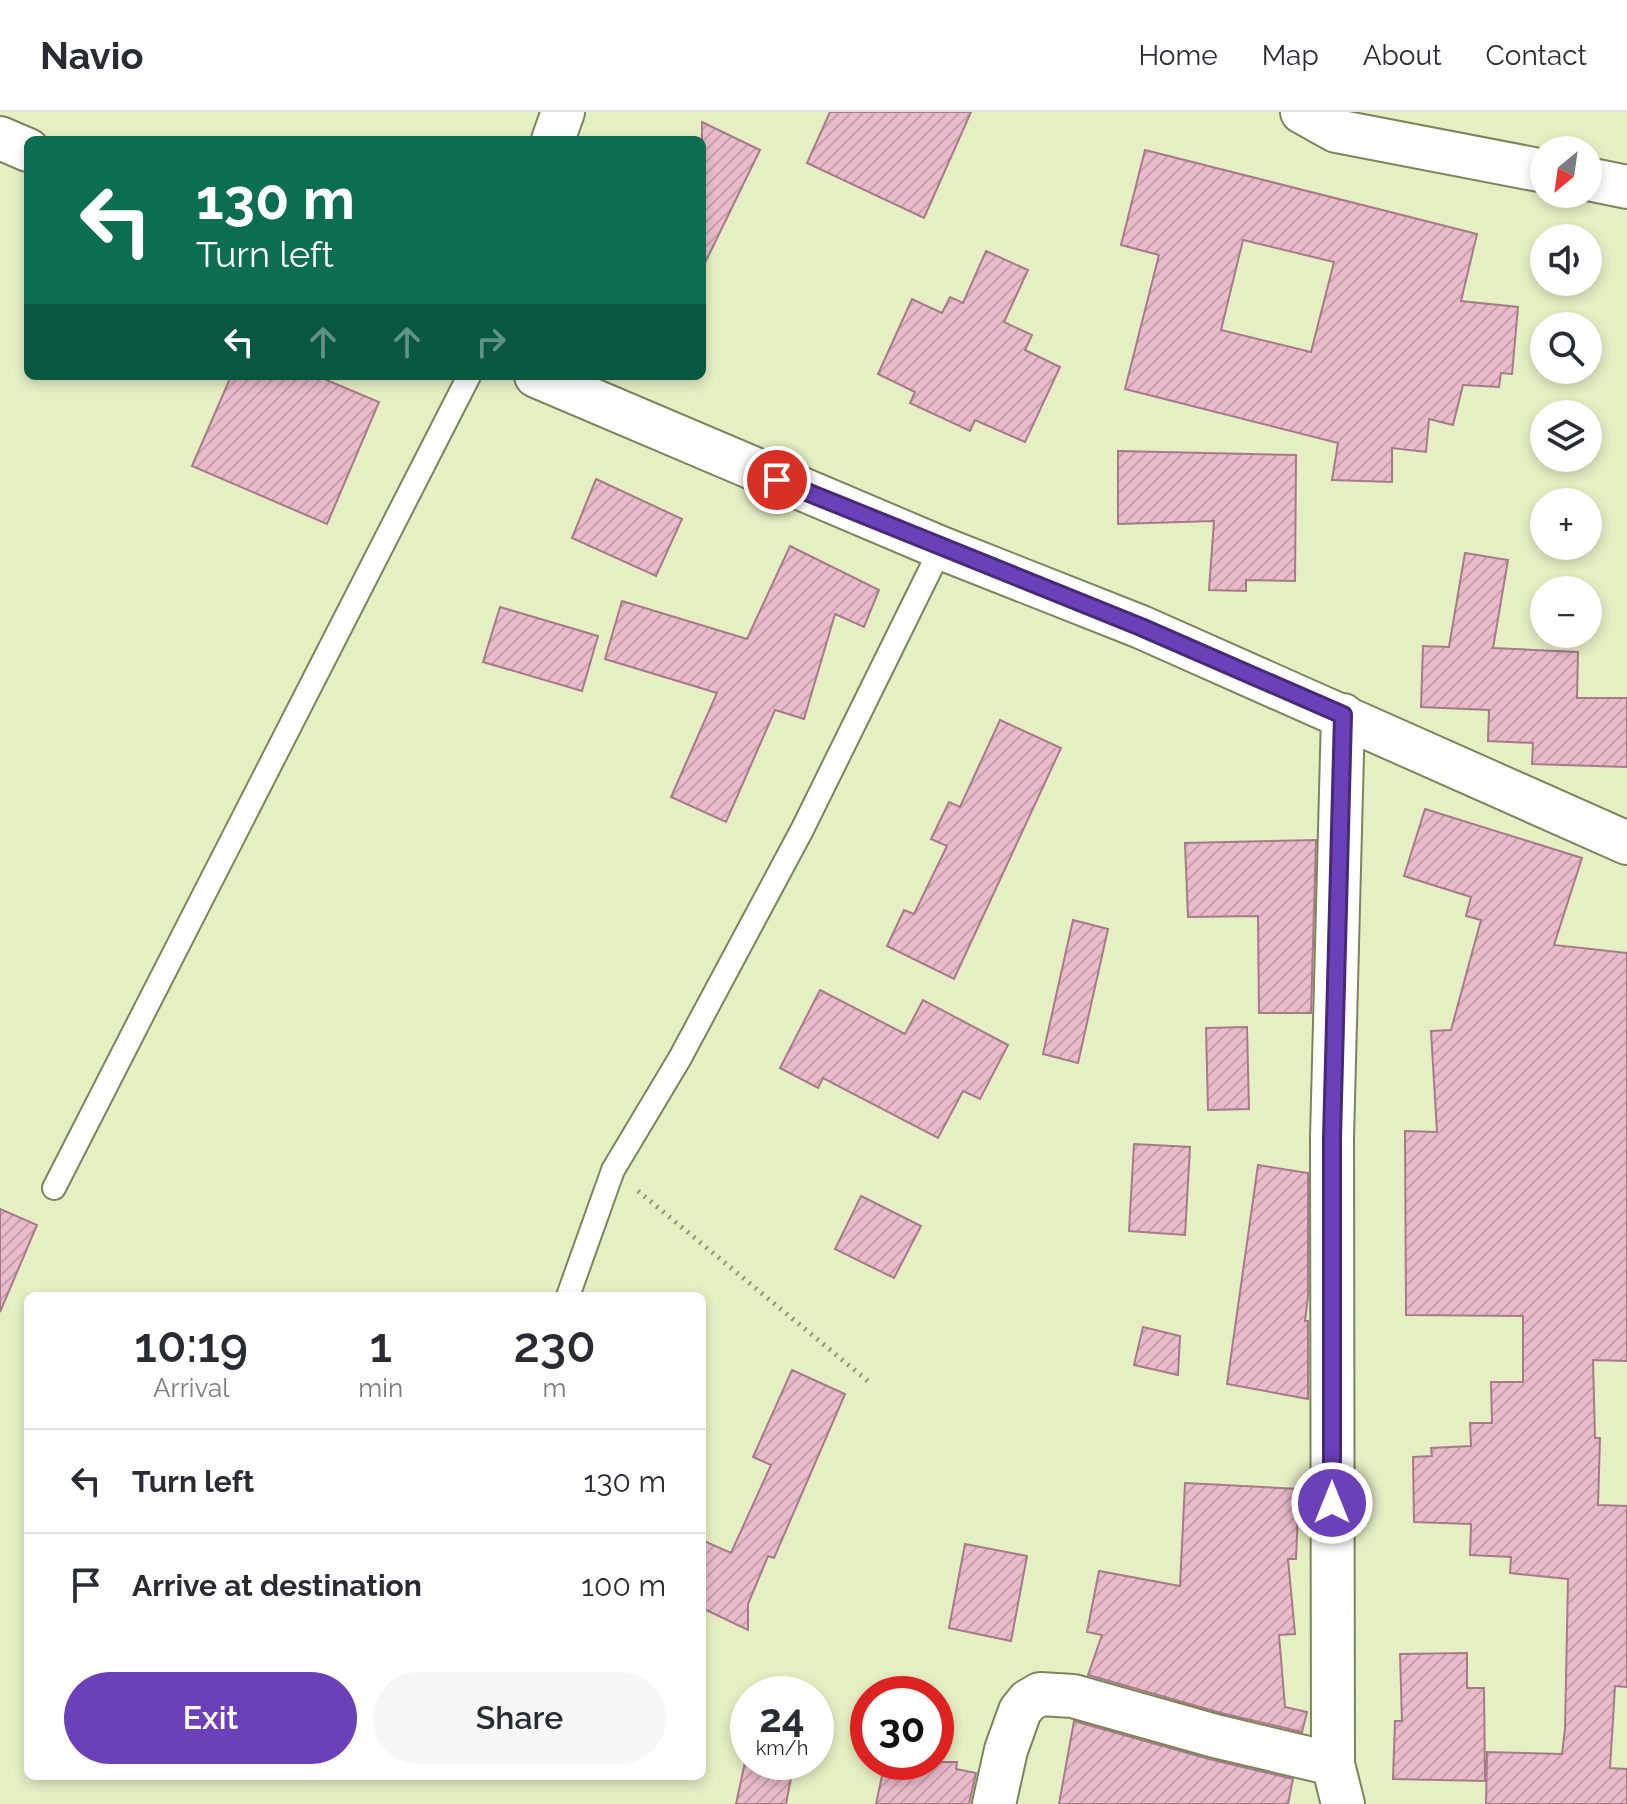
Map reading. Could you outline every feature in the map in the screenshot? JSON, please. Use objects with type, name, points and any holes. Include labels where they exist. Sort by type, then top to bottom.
[{"type":"street","points":[[554,136],[563,112]]},
{"type":"street","points":[[1302,112],[1336,131],[1530,168]]},
{"type":"street","points":[[0,138],[24,148]]},
{"type":"street","points":[[1602,182],[1627,187]]},
{"type":"street","points":[[545,380],[941,548],[1141,627],[1627,843]]},
{"type":"street","points":[[1343,715],[1332,1138],[1333,1764],[1343,1804]]},
{"type":"street","points":[[994,1804],[1006,1750],[1020,1711],[1028,1701],[1040,1694],[1073,1696],[1215,1736],[1333,1764]]},
{"type":"lane","points":[[54,1188],[467,380]]},
{"type":"lane","points":[[569,1292],[613,1170],[680,1058],[802,830],[941,548]]},
{"type":"path","points":[[613,1170],[869,1382]]},
{"type":"building","points":[[830,112],[971,112],[924,218],[807,163]]},
{"type":"building","points":[[702,122],[760,150],[706,261],[706,136],[702,136]]},
{"type":"building","points":[[1145,150],[1477,234],[1461,301],[1518,307],[1512,374],[1501,373],[1499,387],[1463,385],[1453,425],[1429,419],[1426,452],[1392,448],[1392,482],[1332,480],[1338,443],[1125,389],[1159,255],[1121,245]],"holes":[[[1243,240],[1334,262],[1311,352],[1221,330]]]},
{"type":"building","points":[[986,251],[1028,270],[1004,322],[1032,335],[1025,350],[1060,367],[1025,442],[975,420],[970,431],[910,403],[915,392],[878,374],[912,299],[942,313],[950,297],[963,303]]},
{"type":"building","points":[[229,380],[327,380],[379,402],[327,524],[192,466]]},
{"type":"building","points":[[1118,451],[1296,455],[1295,581],[1246,580],[1246,591],[1209,590],[1214,521],[1118,524]]},
{"type":"building","points":[[596,479],[682,519],[656,576],[572,538]]},
{"type":"building","points":[[790,546],[879,590],[864,627],[835,614],[804,719],[775,710],[726,822],[671,797],[717,693],[605,659],[622,601],[747,639]]},
{"type":"building","points":[[1465,553],[1508,560],[1493,648],[1578,652],[1577,698],[1627,698],[1627,767],[1532,764],[1533,743],[1488,741],[1489,710],[1421,707],[1423,646],[1449,647]]},
{"type":"building","points":[[500,607],[598,636],[582,691],[483,662]]},
{"type":"building","points":[[1000,720],[1061,748],[954,979],[887,946],[904,910],[914,914],[947,846],[931,839],[949,802],[960,807]]},
{"type":"building","points":[[1425,809],[1582,858],[1554,945],[1627,953],[1627,1361],[1593,1360],[1595,1438],[1600,1438],[1598,1505],[1627,1506],[1627,1687],[1615,1686],[1610,1768],[1627,1769],[1627,1804],[1486,1804],[1487,1752],[1562,1754],[1568,1579],[1510,1573],[1511,1557],[1470,1555],[1471,1524],[1414,1522],[1413,1457],[1432,1456],[1431,1448],[1471,1446],[1470,1423],[1492,1423],[1491,1382],[1523,1382],[1523,1316],[1406,1315],[1405,1131],[1437,1132],[1431,1031],[1451,1030],[1481,920],[1466,916],[1471,897],[1404,876]]},
{"type":"building","points":[[1316,840],[1311,1013],[1259,1013],[1258,916],[1188,917],[1185,843]]},
{"type":"building","points":[[1073,920],[1108,929],[1078,1063],[1043,1054]]},
{"type":"building","points":[[820,990],[905,1034],[923,1000],[1008,1045],[980,1099],[963,1091],[938,1138],[823,1078],[818,1088],[780,1068]]},
{"type":"building","points":[[1247,1027],[1249,1109],[1208,1110],[1206,1028]]},
{"type":"building","points":[[1134,1144],[1190,1147],[1185,1235],[1129,1231]]},
{"type":"building","points":[[1258,1165],[1308,1173],[1308,1297],[1305,1321],[1308,1321],[1308,1399],[1227,1384]]},
{"type":"building","points":[[861,1196],[921,1226],[894,1278],[835,1249]]},
{"type":"building","points":[[0,1209],[37,1225],[0,1312]]},
{"type":"building","points":[[1143,1327],[1180,1336],[1178,1375],[1134,1365]]},
{"type":"building","points":[[792,1370],[845,1394],[774,1558],[768,1556],[748,1604],[748,1630],[706,1610],[706,1542],[731,1553],[771,1465],[753,1457]]},
{"type":"building","points":[[1185,1483],[1299,1489],[1296,1559],[1288,1559],[1295,1634],[1279,1635],[1285,1707],[1307,1712],[1302,1732],[1221,1713],[1088,1675],[1102,1635],[1087,1632],[1099,1571],[1180,1586]]},
{"type":"building","points":[[965,1544],[1027,1556],[1011,1641],[949,1628]]},
{"type":"building","points":[[1467,1653],[1467,1688],[1484,1688],[1485,1781],[1393,1779],[1395,1721],[1402,1721],[1400,1654]]},
{"type":"building","points":[[1074,1721],[1293,1779],[1288,1804],[1059,1804]]},
{"type":"building","points":[[954,1762],[957,1762],[956,1769],[976,1773],[969,1804],[876,1804],[881,1780],[954,1780]]},
{"type":"building","points":[[741,1780],[791,1780],[786,1804],[736,1804]]},
{"type":"route","points":[[777,480],[1141,627],[1343,715],[1332,1138],[1332,1503]]}]
